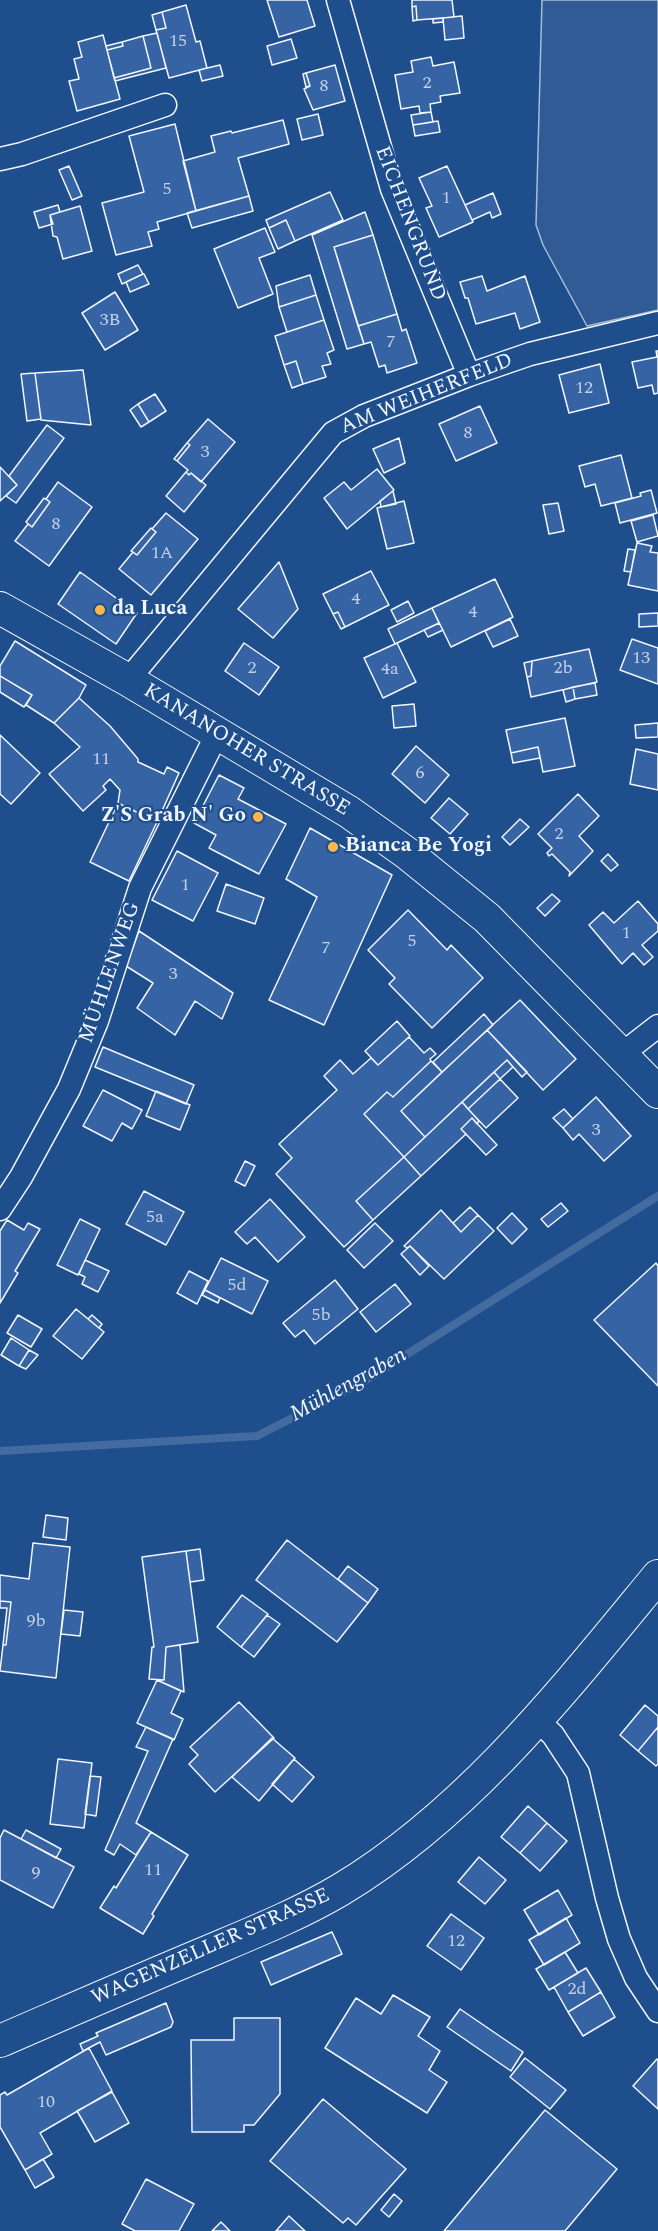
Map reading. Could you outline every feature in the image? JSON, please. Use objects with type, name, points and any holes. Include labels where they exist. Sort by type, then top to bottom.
[{"type":"street","name":"EICHENGRUND","points":[[338,0],[392,189],[469,375]]},
{"type":"street","points":[[0,159],[22,154],[165,105]]},
{"type":"street","name":"AM WEIHERFELD","points":[[128,680],[333,433],[364,416],[530,354],[658,323]]},
{"type":"street","name":"KANANOHER STRASSE","points":[[0,608],[128,680],[349,812],[442,881],[487,918],[658,1092]]},
{"type":"street","name":"MÜHLENWEG","points":[[0,1209],[21,1177],[69,1089],[98,1021],[140,888],[217,734]]},
{"type":"street","points":[[622,1054],[658,1026]]},
{"type":"street","name":"WAGENZELLER STRASSE","points":[[0,2041],[266,1926],[339,1890],[395,1853],[438,1816],[537,1720],[658,1576]]},
{"type":"street","points":[[537,1720],[553,1735],[578,1773],[607,1899],[619,1939],[636,1978],[658,2012]]},
{"type":"shaded area","points":[[542,0],[658,0],[658,310],[587,326],[543,245],[536,225]]},
{"type":"building","points":[[267,0],[307,0],[315,26],[279,37]]},
{"type":"building","points":[[412,0],[452,0],[454,17],[417,20],[416,6],[412,7]]},
{"type":"building","points":[[186,5],[196,42],[200,41],[207,68],[169,78],[156,30],[166,28],[162,12]]},
{"type":"building","points":[[416,6],[417,20],[413,21],[412,7]]},
{"type":"building","points":[[162,12],[166,28],[156,30],[152,15]]},
{"type":"building","points":[[462,16],[464,38],[445,40],[443,18]]},
{"type":"building","points":[[443,18],[443,22],[433,23],[433,19]]},
{"type":"building","points":[[157,33],[166,68],[115,81],[114,78],[151,68],[143,36]]},
{"type":"building","points":[[103,35],[120,99],[77,111],[69,81],[79,79],[74,59],[82,57],[78,42]]},
{"type":"building","points":[[143,36],[151,68],[114,78],[107,50],[123,46],[122,42]]},
{"type":"building","points":[[291,39],[297,58],[272,65],[267,46]]},
{"type":"building","points":[[122,42],[123,46],[107,50],[106,46]]},
{"type":"building","points":[[431,57],[433,66],[454,62],[460,93],[440,96],[441,102],[430,104],[431,112],[420,113],[419,106],[401,109],[395,75],[413,72],[411,61]]},
{"type":"building","points":[[220,65],[223,76],[202,81],[199,70]]},
{"type":"building","points":[[335,65],[345,101],[313,110],[304,89],[310,86],[306,73]]},
{"type":"building","points":[[306,73],[310,86],[306,87],[303,74]]},
{"type":"building","points":[[431,112],[433,122],[413,125],[411,115]]},
{"type":"building","points":[[318,114],[323,135],[302,140],[297,119]]},
{"type":"building","points":[[283,120],[289,144],[238,158],[249,196],[196,211],[183,161],[215,152],[211,136]]},
{"type":"building","points":[[438,121],[440,132],[415,136],[413,125]]},
{"type":"building","points":[[175,124],[196,211],[157,222],[159,229],[148,232],[152,246],[116,255],[102,203],[144,192],[129,136]]},
{"type":"building","points":[[69,166],[82,196],[72,200],[59,170]]},
{"type":"building","points":[[447,166],[473,222],[439,237],[426,208],[432,206],[419,178]]},
{"type":"building","points":[[330,192],[343,220],[295,241],[286,220],[269,228],[266,220]]},
{"type":"building","points":[[493,193],[501,214],[492,218],[490,212],[472,220],[465,205]]},
{"type":"building","points":[[249,196],[253,211],[192,228],[187,213]]},
{"type":"building","points":[[58,205],[60,212],[50,215],[53,224],[39,228],[34,212]]},
{"type":"building","points":[[80,206],[92,251],[63,259],[57,237],[53,236],[50,215]]},
{"type":"building","points":[[365,212],[373,235],[334,247],[364,344],[347,349],[312,235]]},
{"type":"building","points":[[286,220],[295,241],[278,249],[269,228]]},
{"type":"building","points":[[265,228],[275,252],[259,258],[273,294],[238,308],[214,249]]},
{"type":"building","points":[[373,235],[397,314],[358,326],[334,247]]},
{"type":"building","points":[[138,265],[143,274],[122,284],[118,274]]},
{"type":"building","points":[[144,274],[149,284],[130,292],[126,282]]},
{"type":"building","points":[[310,275],[316,295],[279,307],[276,286]]},
{"type":"building","points":[[482,276],[487,291],[525,276],[540,322],[520,329],[515,313],[476,324],[460,282]]},
{"type":"building","points":[[115,292],[138,330],[105,350],[82,313]]},
{"type":"building","points":[[316,295],[324,320],[287,332],[279,307]]},
{"type":"building","points":[[397,314],[402,331],[406,329],[417,363],[387,373],[385,365],[379,367],[371,342],[364,344],[358,326]]},
{"type":"building","points":[[324,320],[334,350],[327,353],[331,364],[322,366],[326,377],[303,384],[296,361],[284,365],[275,336]]},
{"type":"building","points":[[656,351],[658,351],[658,393],[654,394],[652,385],[638,388],[632,362],[657,357]]},
{"type":"building","points":[[296,361],[303,384],[292,388],[284,365]]},
{"type":"building","points":[[600,364],[609,403],[569,413],[559,375]]},
{"type":"building","points":[[83,370],[91,425],[41,420],[35,373]]},
{"type":"building","points":[[35,373],[41,419],[27,421],[21,374]]},
{"type":"building","points":[[155,394],[166,411],[149,422],[138,404]]},
{"type":"building","points":[[138,404],[149,422],[141,427],[130,410]]},
{"type":"building","points":[[480,406],[497,443],[456,461],[439,424]]},
{"type":"building","points":[[208,419],[235,442],[201,482],[191,473],[189,475],[186,472],[188,470],[177,461],[190,445],[187,443]]},
{"type":"building","points":[[47,425],[64,438],[16,503],[6,496],[17,485],[9,476]]},
{"type":"building","points":[[399,438],[405,463],[384,473],[373,449]]},
{"type":"building","points":[[187,443],[190,445],[177,461],[174,459]]},
{"type":"building","points":[[621,455],[632,498],[601,506],[595,484],[585,487],[579,466]]},
{"type":"building","points":[[0,467],[17,485],[0,501]]},
{"type":"building","points":[[377,469],[394,490],[347,529],[324,498],[344,482],[351,490]]},
{"type":"building","points":[[186,472],[189,475],[191,473],[206,485],[184,512],[166,496]]},
{"type":"building","points":[[58,482],[92,507],[49,566],[15,541],[28,524],[32,527],[50,502],[46,499]]},
{"type":"building","points":[[651,490],[657,513],[620,523],[615,503],[641,496],[640,493]]},
{"type":"building","points":[[393,491],[396,504],[381,507],[380,501]]},
{"type":"building","points":[[44,498],[50,502],[32,527],[26,522]]},
{"type":"building","points":[[404,501],[414,543],[387,549],[377,508]]},
{"type":"building","points":[[558,503],[564,531],[549,534],[543,505]]},
{"type":"building","points":[[166,513],[198,539],[151,595],[119,569],[133,552],[137,555],[156,532],[152,529]]},
{"type":"building","points":[[653,515],[658,536],[637,542],[631,521]]},
{"type":"building","points":[[151,528],[156,532],[137,555],[131,551]]},
{"type":"building","points":[[637,543],[652,546],[650,552],[658,553],[658,591],[628,585]]},
{"type":"building","points":[[628,549],[635,550],[631,572],[624,571]]},
{"type":"building","points":[[279,562],[298,609],[273,638],[238,609]]},
{"type":"building","points":[[371,571],[389,605],[345,627],[338,612],[333,614],[323,594]]},
{"type":"building","points":[[80,572],[137,613],[116,644],[58,604]]},
{"type":"building","points":[[495,579],[513,617],[451,647],[432,608]]},
{"type":"building","points":[[408,601],[414,613],[397,622],[391,610]]},
{"type":"building","points":[[432,608],[439,623],[395,644],[388,629]]},
{"type":"building","points":[[338,612],[345,627],[341,629],[333,614]]},
{"type":"building","points":[[658,613],[658,626],[639,627],[639,614]]},
{"type":"building","points":[[510,619],[518,636],[493,647],[485,631]]},
{"type":"building","points":[[439,623],[443,630],[428,637],[424,630]]},
{"type":"building","points":[[632,639],[658,648],[658,684],[620,670]]},
{"type":"building","points":[[15,641],[86,685],[79,698],[54,723],[26,705],[32,695],[0,676],[0,666]]},
{"type":"building","points":[[244,643],[279,667],[259,695],[225,671]]},
{"type":"building","points":[[397,643],[416,682],[383,698],[364,658]]},
{"type":"building","points":[[589,649],[597,682],[531,697],[527,677],[531,676],[532,661]]},
{"type":"building","points":[[532,661],[531,676],[527,677],[524,663]]},
{"type":"building","points":[[0,676],[32,695],[24,707],[0,692]]},
{"type":"building","points":[[595,683],[597,695],[575,699],[573,687]]},
{"type":"building","points":[[573,687],[575,699],[566,702],[563,690]]},
{"type":"building","points":[[79,698],[110,726],[138,759],[138,762],[164,774],[167,767],[179,773],[157,822],[118,803],[120,790],[110,779],[103,786],[106,790],[83,811],[49,774],[80,747],[54,723]]},
{"type":"building","points":[[414,704],[416,726],[394,728],[392,706]]},
{"type":"building","points":[[565,718],[575,766],[543,772],[538,747],[511,753],[506,730]]},
{"type":"building","points":[[658,723],[658,737],[636,738],[635,725]]},
{"type":"building","points":[[0,735],[40,773],[11,804],[0,794]]},
{"type":"building","points":[[416,746],[449,775],[425,803],[392,774]]},
{"type":"building","points":[[538,747],[540,758],[513,763],[511,753]]},
{"type":"building","points":[[636,749],[658,754],[658,790],[630,784]]},
{"type":"building","points":[[219,775],[244,788],[238,799],[286,824],[259,874],[209,848],[216,835],[194,823]]},
{"type":"building","points":[[578,794],[599,816],[579,836],[593,851],[569,876],[570,872],[552,854],[549,856],[547,853],[552,848],[538,834]]},
{"type":"building","points":[[449,798],[468,814],[450,834],[431,818]]},
{"type":"building","points":[[118,803],[157,822],[129,881],[90,862]]},
{"type":"building","points":[[520,819],[529,827],[510,845],[502,837]]},
{"type":"building","points":[[310,828],[392,875],[324,1025],[269,1000],[317,897],[286,879]]},
{"type":"building","points":[[177,851],[218,873],[193,921],[152,900]]},
{"type":"building","points":[[608,854],[618,865],[611,871],[601,861]]},
{"type":"building","points":[[226,884],[264,898],[255,924],[217,911]]},
{"type":"building","points":[[552,894],[560,901],[545,916],[537,908]]},
{"type":"building","points":[[638,901],[658,924],[658,931],[642,945],[653,957],[644,965],[633,953],[622,964],[589,925],[603,912],[614,923]]},
{"type":"building","points":[[408,910],[447,950],[451,945],[483,978],[432,1028],[389,984],[395,978],[368,950]]},
{"type":"building","points":[[139,931],[233,993],[222,1019],[195,1001],[175,1035],[137,1008],[153,983],[126,966]]},
{"type":"building","points":[[520,1000],[576,1059],[543,1090],[487,1030]]},
{"type":"building","points":[[484,1014],[493,1025],[442,1072],[433,1062]]},
{"type":"building","points":[[397,1021],[410,1036],[378,1065],[365,1051]]},
{"type":"building","points":[[487,1030],[527,1072],[522,1077],[507,1060],[425,1137],[401,1111]]},
{"type":"building","points":[[409,1037],[424,1053],[430,1048],[436,1054],[393,1097],[387,1092],[364,1114],[404,1157],[356,1201],[373,1220],[344,1247],[276,1174],[292,1158],[279,1144],[337,1090],[324,1076],[340,1060],[353,1074],[371,1058],[378,1065]]},
{"type":"building","points":[[103,1047],[194,1085],[186,1104],[95,1067]]},
{"type":"building","points":[[507,1060],[513,1067],[500,1079],[494,1072]]},
{"type":"building","points":[[431,1061],[442,1072],[401,1111],[425,1137],[404,1157],[364,1114],[387,1092],[393,1097]]},
{"type":"building","points":[[494,1072],[500,1079],[468,1109],[462,1102]]},
{"type":"building","points":[[500,1079],[518,1098],[486,1128],[468,1109]]},
{"type":"building","points":[[103,1090],[142,1110],[132,1129],[122,1123],[112,1141],[83,1126]]},
{"type":"building","points":[[156,1091],[190,1105],[180,1130],[146,1116]]},
{"type":"building","points":[[596,1097],[631,1136],[604,1161],[579,1134],[573,1140],[563,1128]]},
{"type":"building","points":[[462,1102],[479,1121],[477,1124],[472,1118],[461,1129],[466,1134],[421,1176],[404,1157]]},
{"type":"building","points":[[564,1109],[573,1119],[563,1128],[553,1118]]},
{"type":"building","points":[[472,1118],[497,1145],[486,1155],[461,1129]]},
{"type":"building","points":[[404,1157],[421,1176],[373,1220],[356,1201]]},
{"type":"building","points":[[245,1161],[255,1166],[245,1186],[235,1181]]},
{"type":"building","points":[[144,1191],[184,1212],[166,1245],[126,1224]]},
{"type":"building","points":[[270,1199],[305,1237],[278,1262],[255,1237],[247,1244],[235,1232]]},
{"type":"building","points":[[561,1203],[568,1211],[548,1227],[541,1219]]},
{"type":"building","points":[[470,1207],[478,1215],[461,1232],[453,1223]]},
{"type":"building","points":[[441,1210],[461,1232],[478,1215],[494,1231],[444,1279],[410,1246],[407,1248],[404,1246]]},
{"type":"building","points":[[512,1213],[527,1229],[512,1244],[497,1228]]},
{"type":"building","points":[[80,1219],[100,1229],[78,1275],[57,1265]]},
{"type":"building","points":[[7,1220],[24,1230],[28,1223],[40,1229],[15,1271],[18,1273],[0,1303],[0,1231]]},
{"type":"building","points":[[375,1223],[393,1241],[364,1268],[347,1250]]},
{"type":"building","points":[[410,1246],[429,1266],[420,1275],[401,1254]]},
{"type":"building","points":[[221,1258],[268,1281],[252,1314],[205,1290]]},
{"type":"building","points":[[85,1260],[109,1271],[98,1292],[82,1284],[85,1277],[79,1274]]},
{"type":"building","points":[[656,1263],[658,1266],[658,1386],[594,1320]]},
{"type":"building","points":[[189,1271],[208,1281],[197,1304],[177,1293]]},
{"type":"building","points":[[335,1280],[358,1309],[315,1344],[304,1330],[295,1337],[283,1323]]},
{"type":"building","points":[[395,1284],[411,1304],[376,1332],[360,1312]]},
{"type":"building","points":[[205,1290],[220,1298],[218,1303],[202,1295]]},
{"type":"building","points":[[76,1309],[104,1332],[82,1359],[53,1336]]},
{"type":"building","points":[[18,1315],[42,1329],[31,1347],[7,1333]]},
{"type":"building","points":[[92,1315],[102,1324],[99,1328],[88,1319]]},
{"type":"building","points":[[11,1338],[29,1350],[19,1366],[1,1355]]},
{"type":"building","points":[[29,1350],[38,1355],[26,1369],[19,1366]]},
{"type":"building","points":[[46,1515],[68,1518],[66,1540],[43,1537]]},
{"type":"building","points":[[287,1540],[368,1603],[337,1642],[256,1580]]},
{"type":"building","points":[[33,1543],[70,1547],[56,1678],[0,1671],[3,1645],[6,1645],[11,1602],[0,1601],[0,1575],[29,1579]]},
{"type":"building","points":[[200,1549],[204,1580],[190,1582],[186,1551]]},
{"type":"building","points":[[186,1551],[198,1642],[166,1647],[164,1680],[149,1679],[152,1647],[154,1647],[142,1557]]},
{"type":"building","points":[[348,1566],[378,1589],[368,1603],[338,1579]]},
{"type":"building","points":[[242,1595],[268,1614],[241,1647],[217,1627]]},
{"type":"building","points":[[0,1601],[11,1602],[6,1645],[3,1645],[7,1608],[0,1608]]},
{"type":"building","points":[[64,1610],[83,1612],[80,1636],[61,1634]]},
{"type":"building","points":[[267,1615],[280,1624],[254,1657],[241,1647]]},
{"type":"building","points":[[180,1645],[184,1692],[157,1680],[164,1680],[166,1647]]},
{"type":"building","points":[[157,1680],[181,1691],[171,1713],[183,1719],[174,1740],[137,1723]]},
{"type":"building","points":[[239,1702],[274,1738],[215,1792],[189,1764],[198,1755],[190,1747]]},
{"type":"building","points":[[645,1705],[658,1716],[658,1727],[638,1751],[620,1735]]},
{"type":"building","points":[[146,1727],[173,1739],[136,1823],[151,1832],[136,1855],[120,1844],[114,1855],[105,1850],[148,1751],[136,1747]]},
{"type":"building","points":[[658,1727],[658,1764],[656,1766],[638,1751]]},
{"type":"building","points":[[272,1738],[295,1758],[259,1801],[232,1777]]},
{"type":"building","points":[[58,1759],[92,1763],[84,1828],[50,1824]]},
{"type":"building","points":[[294,1759],[314,1777],[292,1802],[272,1784]]},
{"type":"building","points":[[90,1776],[101,1777],[96,1816],[85,1814]]},
{"type":"building","points":[[528,1806],[547,1823],[520,1853],[501,1837]]},
{"type":"building","points":[[547,1823],[567,1841],[540,1871],[520,1853]]},
{"type":"building","points":[[4,1830],[74,1867],[53,1908],[0,1880],[0,1838]]},
{"type":"building","points":[[26,1830],[61,1849],[56,1858],[21,1839]]},
{"type":"building","points":[[151,1832],[188,1855],[152,1914],[154,1916],[143,1934],[100,1908],[114,1886],[116,1888]]},
{"type":"building","points":[[479,1857],[506,1880],[485,1904],[458,1882]]},
{"type":"building","points":[[558,1890],[572,1915],[539,1935],[524,1910]]},
{"type":"building","points":[[451,1914],[484,1938],[461,1970],[427,1946]]},
{"type":"building","points":[[566,1918],[580,1943],[544,1965],[529,1940]]},
{"type":"building","points":[[332,1932],[342,1954],[271,1985],[261,1962]]},
{"type":"building","points":[[565,1952],[578,1973],[549,1990],[536,1969]]},
{"type":"building","points":[[586,1968],[601,1992],[568,2012],[554,1987]]},
{"type":"building","points":[[601,1992],[615,2017],[583,2036],[568,2012]]},
{"type":"building","points":[[393,1995],[430,2017],[418,2036],[440,2051],[429,2070],[447,2082],[427,2113],[325,2048],[356,1998],[381,2014]]},
{"type":"building","points":[[166,2003],[173,2022],[171,2027],[106,2055],[100,2042],[83,2051],[80,2044],[98,2036],[96,2033]]},
{"type":"building","points":[[460,2009],[523,2052],[511,2071],[447,2027]]},
{"type":"building","points":[[234,2018],[280,2018],[280,2094],[254,2125],[244,2125],[244,2132],[192,2132],[191,2040],[234,2040]]},
{"type":"building","points":[[89,2048],[112,2091],[40,2133],[52,2154],[25,2170],[0,2127],[0,2095],[5,2092],[7,2095]]},
{"type":"building","points":[[525,2058],[566,2090],[550,2109],[510,2077]]},
{"type":"building","points":[[658,2060],[658,2109],[633,2086]]},
{"type":"building","points":[[112,2092],[129,2123],[95,2142],[77,2111]]},
{"type":"building","points":[[323,2099],[406,2169],[356,2225],[348,2218],[343,2223],[270,2161]]},
{"type":"building","points":[[545,2110],[617,2169],[565,2231],[444,2231]]},
{"type":"building","points":[[43,2159],[54,2177],[35,2188],[25,2170]]},
{"type":"building","points":[[146,2179],[194,2204],[179,2231],[135,2231],[122,2224]]},
{"type":"building","points":[[394,2194],[402,2201],[389,2217],[381,2210]]},
{"type":"building","points":[[289,2216],[305,2231],[276,2231]]},
{"type":"building","points":[[221,2222],[230,2231],[212,2231]]},
{"type":"waterway","name":"Mühlengraben","points":[[0,1451],[257,1436],[363,1382],[658,1196]]},
{"type":"place","name":"da Luca","points":[[100,610]]},
{"type":"place","name":"Z'S Grab N' Go","points":[[258,817]]},
{"type":"place","name":"Bianca Be Yogi","points":[[333,847]]}]
